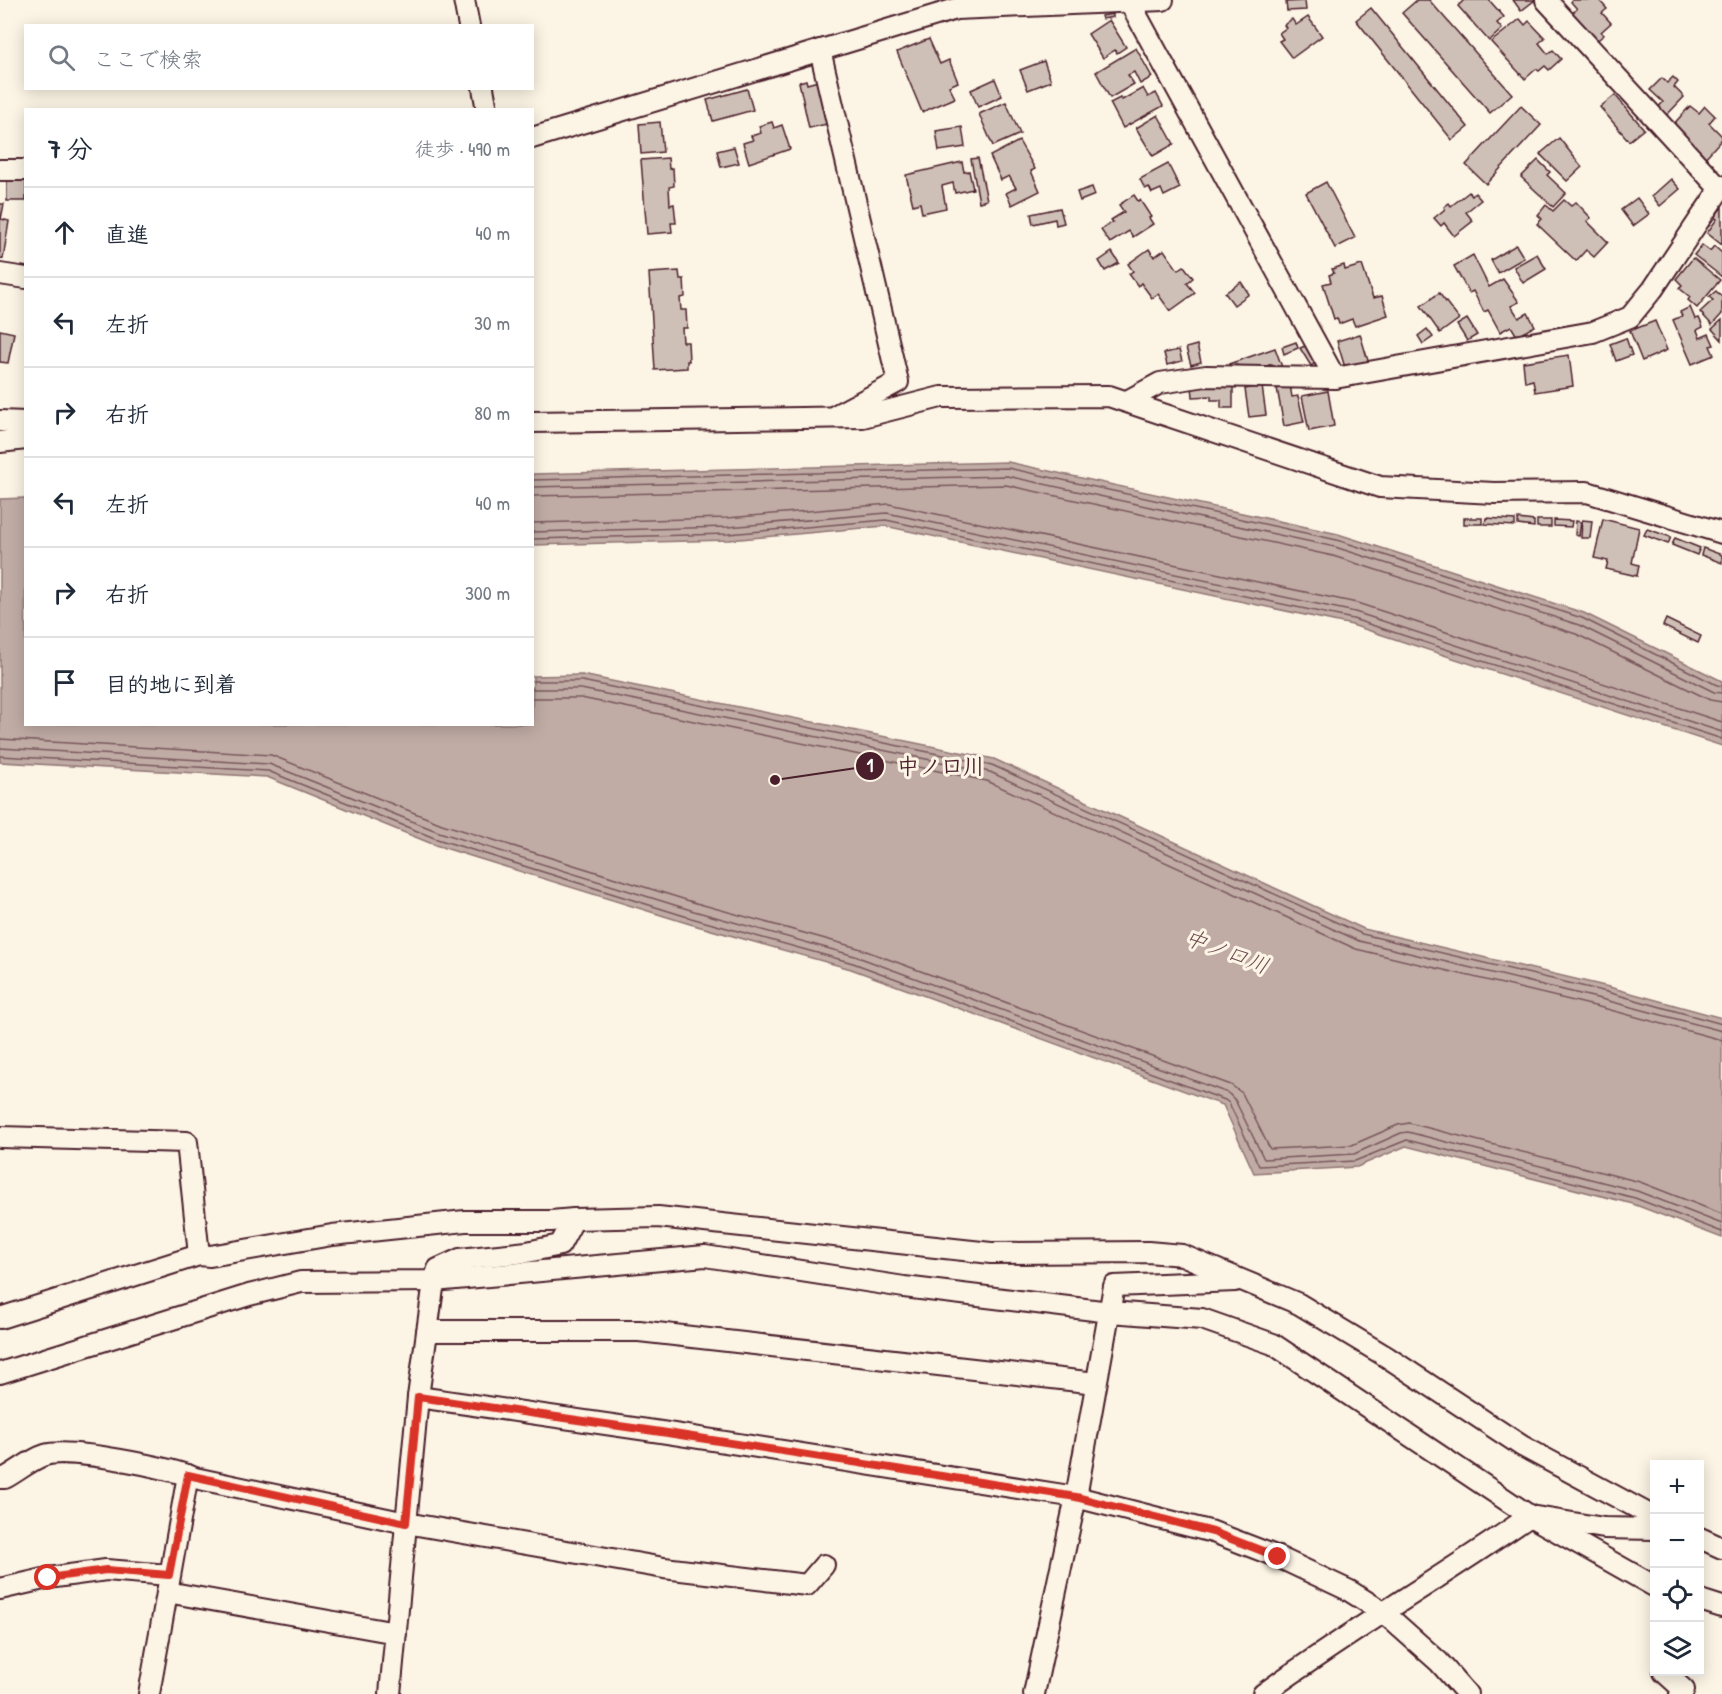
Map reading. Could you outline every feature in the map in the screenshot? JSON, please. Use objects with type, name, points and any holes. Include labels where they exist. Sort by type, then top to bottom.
[{"type":"street","points":[[464,0],[469,24]]},
{"type":"street","points":[[534,137],[820,50],[955,4],[1130,3],[1163,0]]},
{"type":"street","points":[[1127,401],[1160,384],[1206,376],[1335,378],[1593,332],[1630,317],[1653,290],[1721,188],[1546,0]]},
{"type":"street","points":[[1130,3],[1335,378]]},
{"type":"street","points":[[820,50],[898,382],[831,418]]},
{"type":"street","points":[[483,90],[487,108]]},
{"type":"street","points":[[0,170],[24,170]]},
{"type":"street","points":[[0,274],[24,279]]},
{"type":"street","points":[[534,422],[862,417],[941,397],[1108,396],[1380,487],[1494,493],[1587,492],[1722,533]]},
{"type":"street","points":[[0,421],[24,422]]},
{"type":"street","points":[[0,442],[24,439]]},
{"type":"street","points":[[0,1137],[186,1142],[199,1255]]},
{"type":"street","points":[[0,1318],[199,1255],[210,1256],[332,1235],[465,1221],[658,1217],[991,1252],[1182,1255],[1299,1304],[1386,1357],[1522,1446],[1650,1515]]},
{"type":"street","points":[[390,1694],[418,1397],[434,1281],[438,1269],[460,1259],[527,1252],[560,1245],[574,1219]]},
{"type":"street","points":[[0,1373],[249,1295],[301,1282],[434,1281],[705,1256],[904,1287],[1110,1312],[1202,1319],[1273,1344],[1530,1516],[1650,1584]]},
{"type":"street","points":[[1034,1694],[1076,1497],[1114,1286],[1241,1281]]},
{"type":"street","points":[[427,1331],[639,1331],[1096,1383]]},
{"type":"street","points":[[418,1397],[661,1432],[1076,1497],[1213,1532],[1278,1557],[1348,1590],[1383,1612],[1439,1662],[1467,1694]]},
{"type":"street","points":[[0,1478],[5,1478],[46,1455],[68,1453],[164,1468],[406,1523],[664,1568],[807,1585],[824,1564]]},
{"type":"street","points":[[148,1694],[188,1475]]},
{"type":"street","points":[[1263,1694],[1530,1516],[1604,1528],[1650,1529]]},
{"type":"street","points":[[1704,1540],[1722,1548]]},
{"type":"street","points":[[0,1589],[48,1578],[106,1570],[396,1633]]},
{"type":"street","points":[[1704,1601],[1722,1607]]},
{"type":"street","points":[[1669,1676],[1684,1690],[1680,1694]]},
{"type":"water","points":[[1008,462],[1338,534],[1584,613],[1722,681],[1722,746],[1352,625],[885,526],[729,540],[534,545],[534,474]]},
{"type":"water","points":[[24,498],[24,726],[534,726],[534,676],[582,675],[994,759],[1364,929],[1609,987],[1722,1018],[1722,1238],[1633,1204],[1406,1146],[1357,1167],[1254,1173],[1223,1105],[851,969],[690,924],[435,845],[267,777],[0,762],[0,499]]},
{"type":"building","points":[[1417,0],[1429,0],[1512,94],[1490,113],[1402,13]]},
{"type":"building","points":[[1464,0],[1489,0],[1504,17],[1497,23],[1502,29],[1489,41],[1458,6]]},
{"type":"building","points":[[1513,0],[1535,0],[1521,11]]},
{"type":"building","points":[[1572,0],[1599,0],[1607,9],[1602,13],[1611,23],[1601,32],[1604,35],[1595,42],[1571,14],[1577,9],[1571,2]]},
{"type":"building","points":[[1305,1],[1306,10],[1287,11],[1286,2]]},
{"type":"building","points":[[1371,8],[1468,127],[1452,140],[1356,20]]},
{"type":"building","points":[[1113,14],[1113,17],[1102,19],[1101,16]]},
{"type":"building","points":[[1308,17],[1322,36],[1292,58],[1279,41],[1283,39],[1279,33],[1292,19],[1296,25]]},
{"type":"building","points":[[1520,19],[1525,25],[1529,21],[1545,38],[1539,43],[1548,54],[1553,50],[1561,59],[1549,70],[1545,66],[1539,71],[1536,69],[1525,79],[1491,42]]},
{"type":"building","points":[[1109,20],[1126,47],[1117,53],[1115,50],[1103,58],[1088,34]]},
{"type":"building","points":[[929,39],[940,64],[949,60],[958,82],[949,86],[955,98],[922,112],[897,52]]},
{"type":"building","points":[[1136,48],[1152,77],[1140,84],[1134,72],[1128,75],[1134,84],[1110,98],[1096,72]]},
{"type":"building","points":[[1044,61],[1051,81],[1028,90],[1020,70]]},
{"type":"building","points":[[1673,77],[1678,82],[1674,87],[1684,97],[1665,117],[1657,109],[1663,102],[1650,90],[1662,78],[1667,83]]},
{"type":"building","points":[[995,79],[1002,96],[978,107],[971,90]]},
{"type":"building","points":[[806,80],[807,84],[818,81],[827,124],[809,128],[799,82]]},
{"type":"building","points":[[1143,88],[1148,97],[1156,93],[1163,106],[1123,128],[1110,103],[1120,98],[1122,100]]},
{"type":"building","points":[[747,89],[753,110],[713,121],[707,100]]},
{"type":"building","points":[[1615,95],[1644,129],[1629,141],[1600,107]]},
{"type":"building","points":[[1006,102],[1020,134],[993,146],[979,114]]},
{"type":"building","points":[[1521,106],[1541,125],[1486,184],[1466,165]]},
{"type":"building","points":[[1690,106],[1699,113],[1705,106],[1715,116],[1709,123],[1722,136],[1722,139],[1705,158],[1671,127]]},
{"type":"building","points":[[1158,115],[1174,144],[1153,156],[1136,128]]},
{"type":"building","points":[[660,122],[663,152],[641,154],[639,124]]},
{"type":"building","points":[[772,122],[774,128],[782,125],[790,149],[749,163],[743,143],[753,140],[751,136],[761,133],[759,126]]},
{"type":"building","points":[[962,127],[965,147],[939,151],[936,131]]},
{"type":"building","points":[[1559,138],[1582,167],[1567,181],[1540,154]]},
{"type":"building","points":[[1019,141],[1035,169],[1031,171],[1040,191],[1012,205],[1006,193],[1016,188],[1009,176],[1001,180],[990,156]]},
{"type":"building","points":[[734,147],[739,163],[721,167],[717,151]]},
{"type":"building","points":[[668,158],[669,169],[673,168],[674,186],[669,187],[670,205],[674,204],[676,223],[671,223],[672,232],[647,234],[641,160]]},
{"type":"building","points":[[978,158],[987,200],[979,202],[971,159]]},
{"type":"building","points":[[1538,160],[1550,172],[1547,175],[1566,193],[1553,207],[1521,177]]},
{"type":"building","points":[[962,162],[964,172],[969,171],[973,189],[955,193],[953,183],[942,186],[946,208],[922,213],[920,203],[913,205],[906,175]]},
{"type":"building","points":[[1168,164],[1180,188],[1164,196],[1161,189],[1152,193],[1149,187],[1145,189],[1140,179]]},
{"type":"building","points":[[1671,179],[1680,189],[1660,206],[1652,196]]},
{"type":"building","points":[[7,181],[24,181],[24,201],[7,201]]},
{"type":"building","points":[[1326,182],[1355,238],[1335,248],[1306,193]]},
{"type":"building","points":[[1092,187],[1095,195],[1080,201],[1077,192]]},
{"type":"building","points":[[1469,192],[1472,196],[1475,193],[1481,200],[1466,212],[1473,221],[1454,236],[1444,223],[1441,226],[1434,218],[1449,203],[1451,206]]},
{"type":"building","points":[[1134,195],[1138,201],[1140,200],[1153,224],[1133,237],[1129,231],[1110,243],[1101,230],[1124,212],[1119,205]]},
{"type":"building","points":[[1637,198],[1649,214],[1633,226],[1621,210]]},
{"type":"building","points":[[1564,200],[1571,206],[1576,202],[1591,218],[1587,221],[1608,242],[1594,257],[1586,250],[1576,261],[1537,224],[1542,219],[1538,215],[1546,205],[1553,211]]},
{"type":"building","points":[[0,204],[4,204],[1,219],[9,221],[3,259],[0,258]]},
{"type":"building","points":[[1722,207],[1722,245],[1707,233],[1717,219],[1714,217]]},
{"type":"building","points":[[1060,208],[1064,223],[1056,225],[1055,219],[1033,224],[1031,214]]},
{"type":"building","points":[[1516,245],[1524,258],[1498,273],[1491,260]]},
{"type":"building","points":[[1702,245],[1710,251],[1714,246],[1722,253],[1722,277],[1694,255]]},
{"type":"building","points":[[1149,249],[1154,257],[1164,250],[1178,270],[1184,266],[1193,278],[1187,283],[1195,293],[1170,311],[1158,294],[1152,298],[1141,283],[1138,286],[1129,274],[1133,271],[1128,264]]},
{"type":"building","points":[[1112,252],[1119,263],[1105,271],[1099,261]]},
{"type":"building","points":[[1537,254],[1546,269],[1523,283],[1514,267]]},
{"type":"building","points":[[1473,255],[1489,287],[1503,279],[1519,302],[1511,306],[1519,318],[1528,313],[1535,326],[1517,336],[1511,326],[1500,332],[1488,310],[1484,312],[1473,291],[1469,293],[1454,266]]},
{"type":"building","points":[[1693,258],[1720,280],[1697,308],[1688,300],[1690,297],[1679,288],[1682,285],[1676,279]]},
{"type":"building","points":[[1344,265],[1345,270],[1362,265],[1373,298],[1382,296],[1388,315],[1355,326],[1352,319],[1339,324],[1337,318],[1334,319],[1323,284],[1331,282],[1329,275],[1334,273],[1332,269]]},
{"type":"building","points":[[679,271],[680,279],[684,279],[685,297],[680,298],[681,310],[686,310],[687,328],[682,328],[683,342],[688,342],[689,361],[687,361],[687,368],[655,370],[649,273]]},
{"type":"building","points":[[1241,282],[1249,294],[1234,305],[1225,293]]},
{"type":"building","points":[[1716,291],[1722,297],[1722,314],[1712,325],[1700,312],[1713,300],[1709,297]]},
{"type":"building","points":[[1439,293],[1459,319],[1440,333],[1421,306]]},
{"type":"building","points":[[1690,307],[1695,319],[1699,318],[1703,327],[1697,330],[1700,338],[1709,334],[1714,345],[1710,346],[1714,355],[1692,364],[1673,320],[1682,316],[1680,312]]},
{"type":"building","points":[[1467,319],[1477,335],[1467,341],[1457,325]]},
{"type":"building","points":[[1722,320],[1722,340],[1712,329]]},
{"type":"building","points":[[1655,321],[1667,350],[1642,361],[1630,331]]},
{"type":"building","points":[[1427,329],[1433,337],[1423,344],[1418,336]]},
{"type":"building","points":[[0,330],[14,333],[8,363],[0,362]]},
{"type":"building","points":[[1360,334],[1369,364],[1346,371],[1337,341]]},
{"type":"building","points":[[1626,338],[1632,355],[1616,361],[1610,344]]},
{"type":"building","points":[[1296,342],[1298,348],[1284,354],[1282,347]]},
{"type":"building","points":[[1197,345],[1201,362],[1191,365],[1186,348]]},
{"type":"building","points":[[1305,346],[1315,363],[1311,366],[1300,348]]},
{"type":"building","points":[[1275,348],[1282,367],[1274,370],[1272,364],[1253,371],[1251,366],[1239,370],[1237,365],[1231,367],[1229,364]]},
{"type":"building","points":[[1179,350],[1182,361],[1167,365],[1164,353]]},
{"type":"building","points":[[1569,355],[1573,386],[1535,392],[1533,380],[1525,382],[1523,362]]},
{"type":"building","points":[[1233,384],[1233,408],[1221,408],[1221,400],[1211,400],[1211,396],[1193,397],[1192,385]]},
{"type":"building","points":[[1290,385],[1292,397],[1298,396],[1304,422],[1284,426],[1277,388]]},
{"type":"building","points":[[1262,386],[1266,415],[1249,417],[1245,389]]},
{"type":"building","points":[[1328,391],[1334,426],[1309,431],[1302,396]]},
{"type":"building","points":[[1464,518],[1482,518],[1482,524],[1464,524]]},
{"type":"building","points":[[1486,518],[1515,520],[1515,526],[1485,524]]},
{"type":"building","points":[[1518,519],[1534,521],[1534,527],[1518,525]]},
{"type":"building","points":[[1603,519],[1639,528],[1632,563],[1639,565],[1637,576],[1606,569],[1608,561],[1594,558]]},
{"type":"building","points":[[1537,520],[1551,520],[1551,527],[1537,527]]},
{"type":"building","points":[[1554,520],[1572,521],[1571,527],[1554,526]]},
{"type":"building","points":[[1582,520],[1592,521],[1590,538],[1581,538]]},
{"type":"building","points":[[1576,521],[1581,522],[1579,536],[1575,535]]},
{"type":"building","points":[[1647,529],[1671,537],[1668,544],[1644,535]]},
{"type":"building","points":[[1675,538],[1700,548],[1697,555],[1672,545]]},
{"type":"building","points":[[1703,548],[1722,555],[1722,563],[1701,555]]},
{"type":"building","points":[[1666,619],[1701,636],[1698,643],[1663,626]]},
{"type":"place","name":"中ノ口川","points":[[775,780]]},
{"type":"route","points":[[48,1578],[106,1570],[169,1575],[188,1475],[406,1523],[418,1397],[661,1432],[1076,1497],[1213,1532],[1278,1557]]}]
